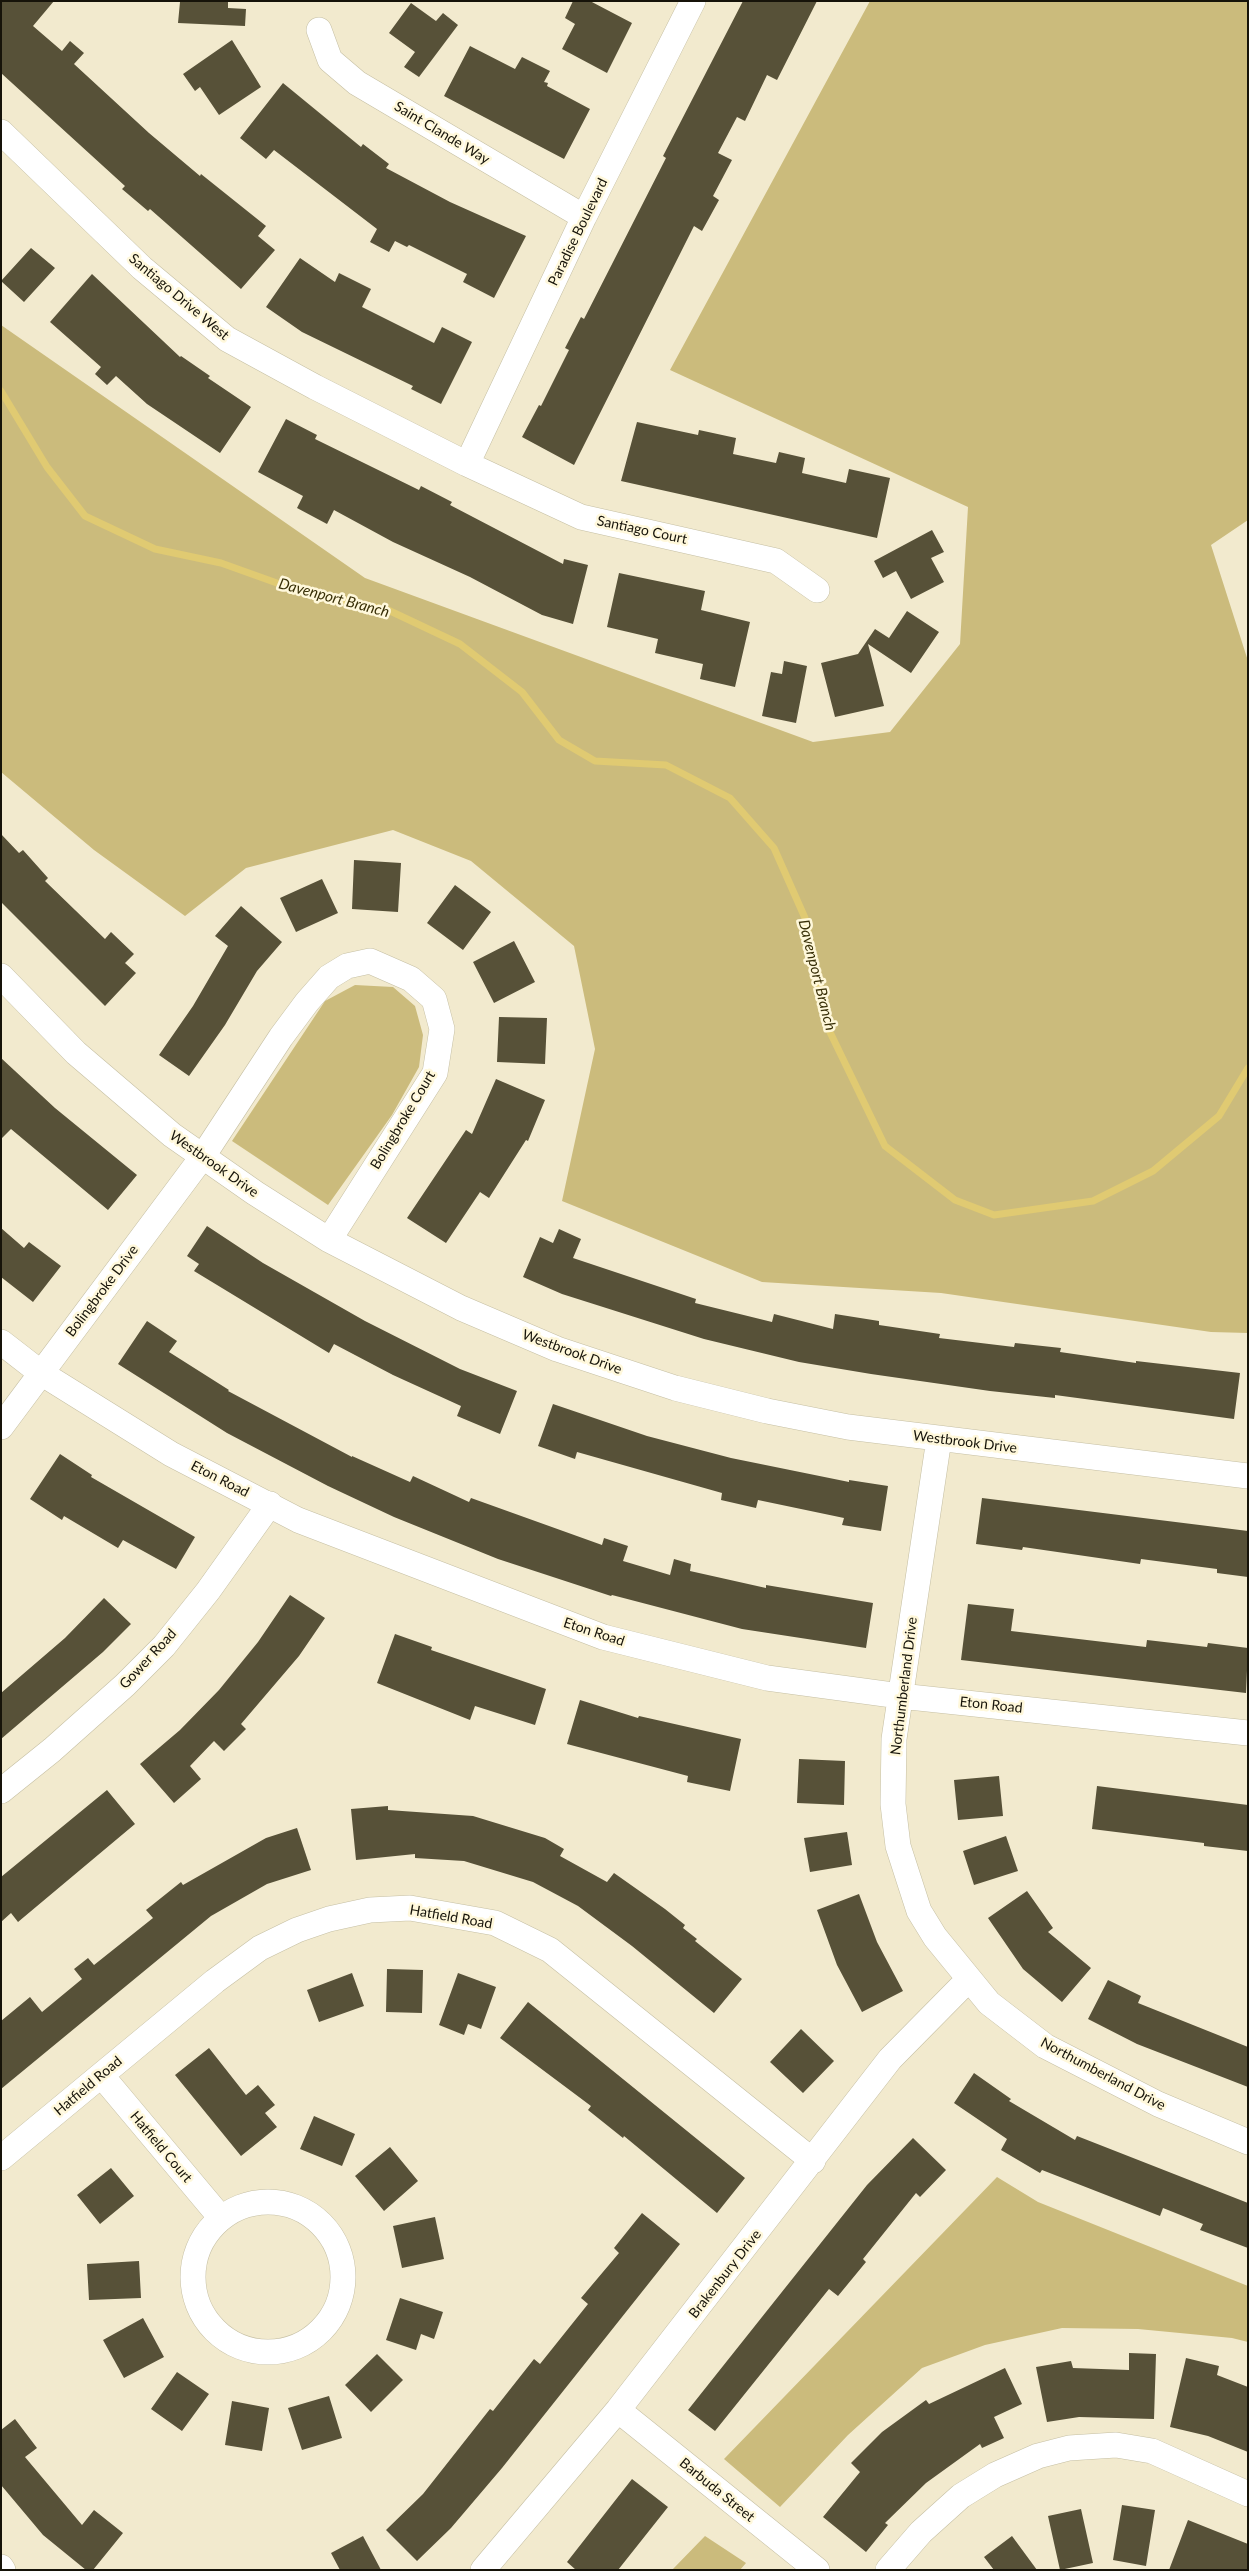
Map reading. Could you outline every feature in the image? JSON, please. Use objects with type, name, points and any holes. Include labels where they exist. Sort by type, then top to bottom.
[{"type":"street","name":"Paradise Boulevard","points":[[467,464],[584,217],[694,1]]},
{"type":"street","name":"Saint Clande Way","points":[[319,30],[330,60],[357,83],[584,217]]},
{"type":"street","name":"Santiago Drive West","points":[[1,132],[142,268],[227,339],[314,387],[467,464]]},
{"type":"street","name":"Santiago Court","points":[[467,464],[581,517],[776,561],[817,590]]},
{"type":"street","name":"Bolingbroke Court","points":[[203,1156],[281,1037],[307,1002],[330,977],[347,966],[370,961],[411,979],[434,999],[442,1029],[435,1073],[329,1240]]},
{"type":"street","name":"Westbrook Drive","points":[[1,976],[76,1053],[172,1135],[255,1193],[329,1240],[461,1308],[557,1349],[675,1388],[803,1418],[939,1439],[1248,1476]]},
{"type":"street","name":"Bolingbroke Drive","points":[[1,1427],[203,1156]]},
{"type":"street","name":"Eton Road","points":[[1,1342],[41,1373],[171,1454],[298,1520],[602,1637],[767,1678],[900,1696],[1248,1733]]},
{"type":"street","name":"Northumberland Drive","points":[[939,1439],[894,1739],[894,1804],[898,1846],[919,1912],[935,1938],[989,2003],[1045,2046],[1158,2104],[1248,2142]]},
{"type":"street","name":"Gower Road","points":[[1,1791],[52,1750],[125,1685],[164,1646],[208,1590],[270,1504]]},
{"type":"street","name":"Hatfield Road","points":[[1,2158],[215,1981],[260,1948],[297,1930],[329,1919],[370,1910],[410,1908],[494,1923],[550,1950],[814,2161]]},
{"type":"street","name":"Brakenbury Drive","points":[[483,2570],[618,2410],[814,2161],[890,2059],[968,1980]]},
{"type":"street","name":"Hatfield Court","points":[[102,2076],[221,2218]]},
{"type":"street","points":[[269,2202],[284,2203],[304,2211],[322,2224],[336,2245],[344,2269],[342,2294],[332,2318],[315,2336],[293,2348],[268,2352],[251,2350],[243,2348],[221,2336],[204,2317],[195,2297],[193,2275],[195,2260],[206,2234],[221,2218],[240,2207],[269,2202]]},
{"type":"street","name":"Barbuda Street","points":[[618,2410],[817,2570]]},
{"type":"street","points":[[888,2570],[921,2532],[961,2496],[995,2475],[1038,2456],[1069,2448],[1116,2445],[1152,2451],[1248,2494]]},
{"type":"shaded area","points":[[870,1],[1248,1],[1248,520],[1211,545],[1248,661],[1248,1333],[1211,1332],[941,1293],[762,1282],[562,1201],[595,1049],[574,946],[471,861],[393,830],[246,868],[185,916],[94,850],[1,772],[1,325],[365,578],[813,742],[890,732],[960,644],[968,507],[670,370]]},
{"type":"shaded area","points":[[355,985],[393,987],[415,1006],[423,1035],[419,1067],[392,1115],[328,1205],[232,1141],[325,1001]]},
{"type":"shaded area","points":[[997,2177],[1038,2202],[1248,2286],[1248,2342],[1232,2338],[1138,2329],[1062,2328],[985,2345],[922,2368],[848,2435],[780,2507],[724,2459]]},
{"type":"shaded area","points":[[705,2536],[746,2563],[740,2570],[672,2570]]},
{"type":"building","points":[[1,1],[54,1],[33,26],[62,51],[70,41],[84,53],[74,64],[149,133],[200,176],[201,174],[266,226],[258,236],[275,250],[241,289],[150,209],[148,211],[122,189],[125,186],[1,73]]},
{"type":"building","points":[[228,1],[228,8],[246,9],[245,26],[178,23],[180,2]]},
{"type":"building","points":[[573,1],[590,1],[632,23],[607,73],[562,49],[575,24],[565,18]]},
{"type":"building","points":[[743,1],[817,1],[777,80],[767,75],[745,121],[737,117],[718,153],[732,160],[713,196],[719,200],[702,231],[694,226],[574,465],[522,437],[539,405],[541,406],[569,350],[565,348],[581,317],[584,319],[666,158],[663,156]]},
{"type":"building","points":[[411,3],[436,21],[443,13],[458,25],[419,77],[404,67],[415,52],[389,33]]},
{"type":"building","points":[[232,40],[261,87],[219,115],[200,87],[195,91],[183,74]]},
{"type":"building","points":[[470,46],[515,69],[522,57],[550,71],[544,82],[548,83],[547,86],[590,109],[564,159],[444,96]]},
{"type":"building","points":[[283,83],[361,147],[363,144],[389,164],[386,168],[450,202],[526,236],[494,298],[463,282],[467,274],[409,245],[407,247],[395,241],[389,252],[370,242],[377,229],[274,150],[266,159],[240,138]]},
{"type":"building","points":[[31,248],[55,268],[24,302],[1,281]]},
{"type":"building","points":[[300,258],[335,282],[339,273],[371,289],[362,307],[434,343],[442,327],[472,342],[441,404],[411,389],[413,386],[302,332],[266,307]]},
{"type":"building","points":[[92,274],[180,357],[210,376],[208,378],[251,407],[220,453],[147,404],[116,376],[107,385],[95,374],[101,367],[50,322]]},
{"type":"building","points":[[286,419],[317,435],[315,439],[419,490],[421,486],[452,502],[450,505],[563,564],[564,559],[588,565],[573,624],[542,615],[470,577],[393,542],[334,510],[327,524],[297,508],[303,496],[258,472]]},
{"type":"building","points":[[637,422],[698,435],[699,430],[736,438],[733,454],[776,463],[779,452],[805,458],[802,473],[846,483],[849,469],[890,478],[877,538],[621,481]]},
{"type":"building","points":[[932,530],[944,552],[931,558],[944,582],[911,599],[896,571],[883,578],[874,561]]},
{"type":"building","points":[[619,573],[705,591],[701,610],[750,622],[735,687],[700,679],[703,664],[655,653],[658,639],[607,627]]},
{"type":"building","points":[[907,611],[939,632],[911,673],[868,644],[884,706],[835,717],[821,663],[858,654],[875,629],[889,638]]},
{"type":"building","points":[[784,661],[807,666],[796,723],[762,716],[771,672],[782,674]]},
{"type":"building","points":[[1,834],[19,853],[23,850],[48,878],[45,881],[105,939],[111,932],[134,954],[125,963],[136,973],[105,1006],[1,902]]},
{"type":"building","points":[[354,860],[401,863],[398,912],[352,909]]},
{"type":"building","points":[[322,879],[338,913],[296,932],[280,898]]},
{"type":"building","points":[[455,885],[491,912],[463,950],[427,923]]},
{"type":"building","points":[[241,906],[282,942],[257,971],[225,1025],[189,1076],[159,1055],[193,1006],[228,946],[215,936]]},
{"type":"building","points":[[514,941],[535,982],[494,1003],[473,962]]},
{"type":"building","points":[[499,1017],[547,1018],[545,1064],[497,1062]]},
{"type":"building","points":[[1,1058],[55,1108],[137,1175],[108,1210],[11,1129],[1,1139]]},
{"type":"building","points":[[496,1079],[545,1100],[528,1141],[526,1140],[489,1198],[480,1192],[446,1243],[407,1218],[466,1130],[472,1134]]},
{"type":"building","points":[[207,1226],[263,1263],[365,1321],[460,1369],[517,1391],[500,1434],[457,1416],[461,1406],[393,1375],[334,1344],[329,1353],[194,1271],[199,1264],[187,1256]]},
{"type":"building","points":[[1,1228],[24,1248],[29,1242],[61,1266],[33,1302],[1,1277]]},
{"type":"building","points":[[559,1229],[581,1239],[573,1258],[696,1299],[695,1303],[772,1322],[774,1314],[833,1329],[835,1314],[879,1321],[879,1325],[940,1334],[939,1338],[1014,1347],[1015,1343],[1061,1348],[1060,1352],[1136,1363],[1136,1361],[1240,1373],[1234,1419],[1055,1395],[1055,1398],[990,1391],[871,1374],[799,1362],[704,1339],[562,1294],[523,1277],[540,1237],[553,1243]]},
{"type":"building","points":[[147,1321],[177,1341],[169,1352],[228,1391],[352,1457],[410,1482],[413,1476],[469,1502],[471,1498],[602,1545],[604,1538],[628,1546],[623,1561],[670,1575],[674,1559],[691,1564],[690,1571],[766,1588],[766,1585],[873,1603],[866,1648],[742,1629],[611,1596],[498,1559],[394,1517],[328,1486],[227,1433],[118,1364]]},
{"type":"building","points":[[553,1404],[647,1436],[731,1458],[849,1482],[849,1480],[888,1486],[881,1531],[842,1525],[844,1518],[758,1500],[756,1508],[721,1500],[722,1493],[577,1452],[575,1459],[538,1446]]},
{"type":"building","points":[[60,1454],[92,1475],[91,1477],[195,1537],[176,1569],[123,1540],[118,1548],[64,1516],[62,1520],[30,1499]]},
{"type":"building","points":[[982,1498],[1248,1531],[1248,1577],[1217,1573],[1217,1569],[1141,1559],[1140,1564],[1023,1547],[1022,1550],[976,1544]]},
{"type":"building","points":[[290,1595],[325,1618],[299,1656],[241,1724],[246,1729],[224,1751],[214,1741],[190,1766],[201,1779],[174,1803],[140,1764],[180,1730],[219,1690],[258,1642]]},
{"type":"building","points":[[104,1598],[131,1624],[103,1652],[1,1739],[1,1693],[65,1638]]},
{"type":"building","points":[[968,1604],[1014,1609],[1011,1631],[1146,1647],[1147,1640],[1207,1647],[1208,1643],[1248,1648],[1246,1693],[961,1660]]},
{"type":"building","points":[[395,1634],[432,1647],[431,1650],[546,1689],[535,1725],[475,1706],[470,1720],[377,1683]]},
{"type":"building","points":[[580,1700],[638,1718],[639,1716],[741,1739],[730,1791],[687,1782],[688,1776],[567,1744]]},
{"type":"building","points":[[799,1759],[845,1761],[844,1805],[797,1803]]},
{"type":"building","points":[[999,1776],[1003,1816],[958,1820],[954,1780]]},
{"type":"building","points":[[1097,1786],[1248,1805],[1248,1851],[1204,1846],[1204,1843],[1092,1829]]},
{"type":"building","points":[[107,1790],[135,1824],[18,1922],[11,1913],[1,1922],[1,1877]]},
{"type":"building","points":[[388,1806],[388,1810],[473,1816],[545,1838],[564,1849],[560,1856],[607,1882],[614,1873],[665,1909],[685,1925],[683,1928],[697,1939],[695,1941],[742,1979],[714,2013],[632,1946],[578,1906],[533,1882],[464,1861],[415,1858],[415,1854],[356,1860],[351,1809]]},
{"type":"building","points":[[297,1828],[311,1870],[267,1884],[211,1916],[1,2089],[1,2021],[30,1997],[42,2012],[82,1979],[74,1969],[88,1958],[94,1965],[153,1918],[146,1910],[181,1882],[183,1885],[266,1838]]},
{"type":"building","points":[[847,1832],[852,1865],[810,1872],[804,1838]]},
{"type":"building","points":[[1006,1836],[1018,1871],[974,1885],[963,1851]]},
{"type":"building","points":[[1027,1891],[1053,1928],[1048,1932],[1091,1968],[1062,2002],[1023,1969],[988,1918]]},
{"type":"building","points":[[859,1894],[877,1942],[903,1991],[862,2012],[837,1965],[817,1910]]},
{"type":"building","points":[[387,1969],[423,1970],[422,2013],[386,2012]]},
{"type":"building","points":[[352,1973],[364,2006],[319,2022],[307,1990]]},
{"type":"building","points":[[458,1973],[496,1987],[481,2029],[468,2024],[464,2035],[439,2025]]},
{"type":"building","points":[[1108,1980],[1141,1996],[1138,2003],[1248,2047],[1248,2087],[1137,2044],[1088,2019]]},
{"type":"building","points":[[528,2002],[745,2178],[717,2213],[624,2136],[623,2138],[588,2110],[591,2106],[500,2038]]},
{"type":"building","points":[[801,2029],[834,2061],[803,2093],[770,2062]]},
{"type":"building","points":[[209,2048],[246,2095],[258,2085],[275,2105],[265,2113],[277,2127],[241,2156],[175,2075]]},
{"type":"building","points":[[974,2073],[1011,2099],[1009,2101],[1075,2140],[1077,2136],[1248,2203],[1248,2248],[1200,2230],[1203,2224],[1163,2208],[1160,2216],[1042,2170],[1040,2173],[1001,2150],[1007,2139],[954,2103]]},
{"type":"building","points":[[314,2116],[355,2134],[342,2166],[300,2149]]},
{"type":"building","points":[[913,2138],[946,2170],[920,2197],[916,2193],[863,2259],[866,2262],[838,2296],[829,2289],[715,2431],[688,2410],[867,2185]]},
{"type":"building","points":[[390,2147],[418,2181],[384,2211],[355,2176]]},
{"type":"building","points":[[111,2168],[134,2196],[100,2224],[77,2195]]},
{"type":"building","points":[[642,2213],[680,2244],[502,2468],[451,2528],[417,2561],[386,2530],[423,2494],[490,2409],[493,2411],[534,2359],[540,2364],[588,2304],[581,2298],[619,2253],[614,2248]]},
{"type":"building","points":[[435,2217],[444,2259],[402,2268],[393,2226]]},
{"type":"building","points":[[139,2261],[141,2298],[89,2300],[87,2264]]},
{"type":"building","points":[[400,2298],[443,2312],[434,2339],[421,2334],[416,2350],[386,2340]]},
{"type":"building","points":[[143,2318],[164,2357],[124,2378],[103,2340]]},
{"type":"building","points":[[1129,2353],[1156,2354],[1154,2419],[1079,2417],[1047,2422],[1036,2367],[1071,2361],[1073,2368],[1129,2370]]},
{"type":"building","points":[[377,2354],[403,2380],[371,2412],[345,2385]]},
{"type":"building","points":[[1186,2358],[1219,2366],[1217,2375],[1248,2387],[1248,2452],[1208,2436],[1170,2427]]},
{"type":"building","points":[[1005,2368],[1022,2404],[994,2417],[1004,2438],[982,2448],[980,2444],[926,2483],[885,2523],[888,2525],[866,2552],[823,2517],[860,2472],[851,2463],[882,2432],[926,2400],[929,2404]]},
{"type":"building","points":[[177,2372],[209,2394],[182,2431],[151,2409]]},
{"type":"building","points":[[329,2396],[342,2438],[302,2450],[288,2408]]},
{"type":"building","points":[[232,2401],[269,2408],[262,2451],[225,2445]]},
{"type":"building","points":[[15,2419],[37,2448],[25,2457],[82,2525],[94,2510],[123,2533],[93,2570],[86,2570],[43,2535],[1,2485],[1,2430]]},
{"type":"building","points":[[632,2479],[668,2507],[618,2570],[576,2570],[567,2562]]},
{"type":"building","points":[[1122,2505],[1155,2510],[1146,2566],[1113,2560]]},
{"type":"building","points":[[1081,2509],[1093,2563],[1060,2570],[1048,2516]]},
{"type":"building","points":[[1188,2520],[1248,2544],[1248,2570],[1169,2570]]},
{"type":"building","points":[[363,2536],[381,2570],[340,2570],[331,2553]]},
{"type":"building","points":[[1012,2536],[1037,2570],[994,2570],[984,2557]]},
{"type":"waterway","name":"Davenport Branch","points":[[1,391],[47,467],[85,516],[155,549],[221,563],[302,592],[388,610],[460,644],[522,692],[559,740],[595,761],[666,765],[730,798],[774,848],[805,918],[828,1028],[885,1146],[955,1200],[994,1215],[1093,1201],[1153,1171],[1219,1116],[1248,1068]]}]
